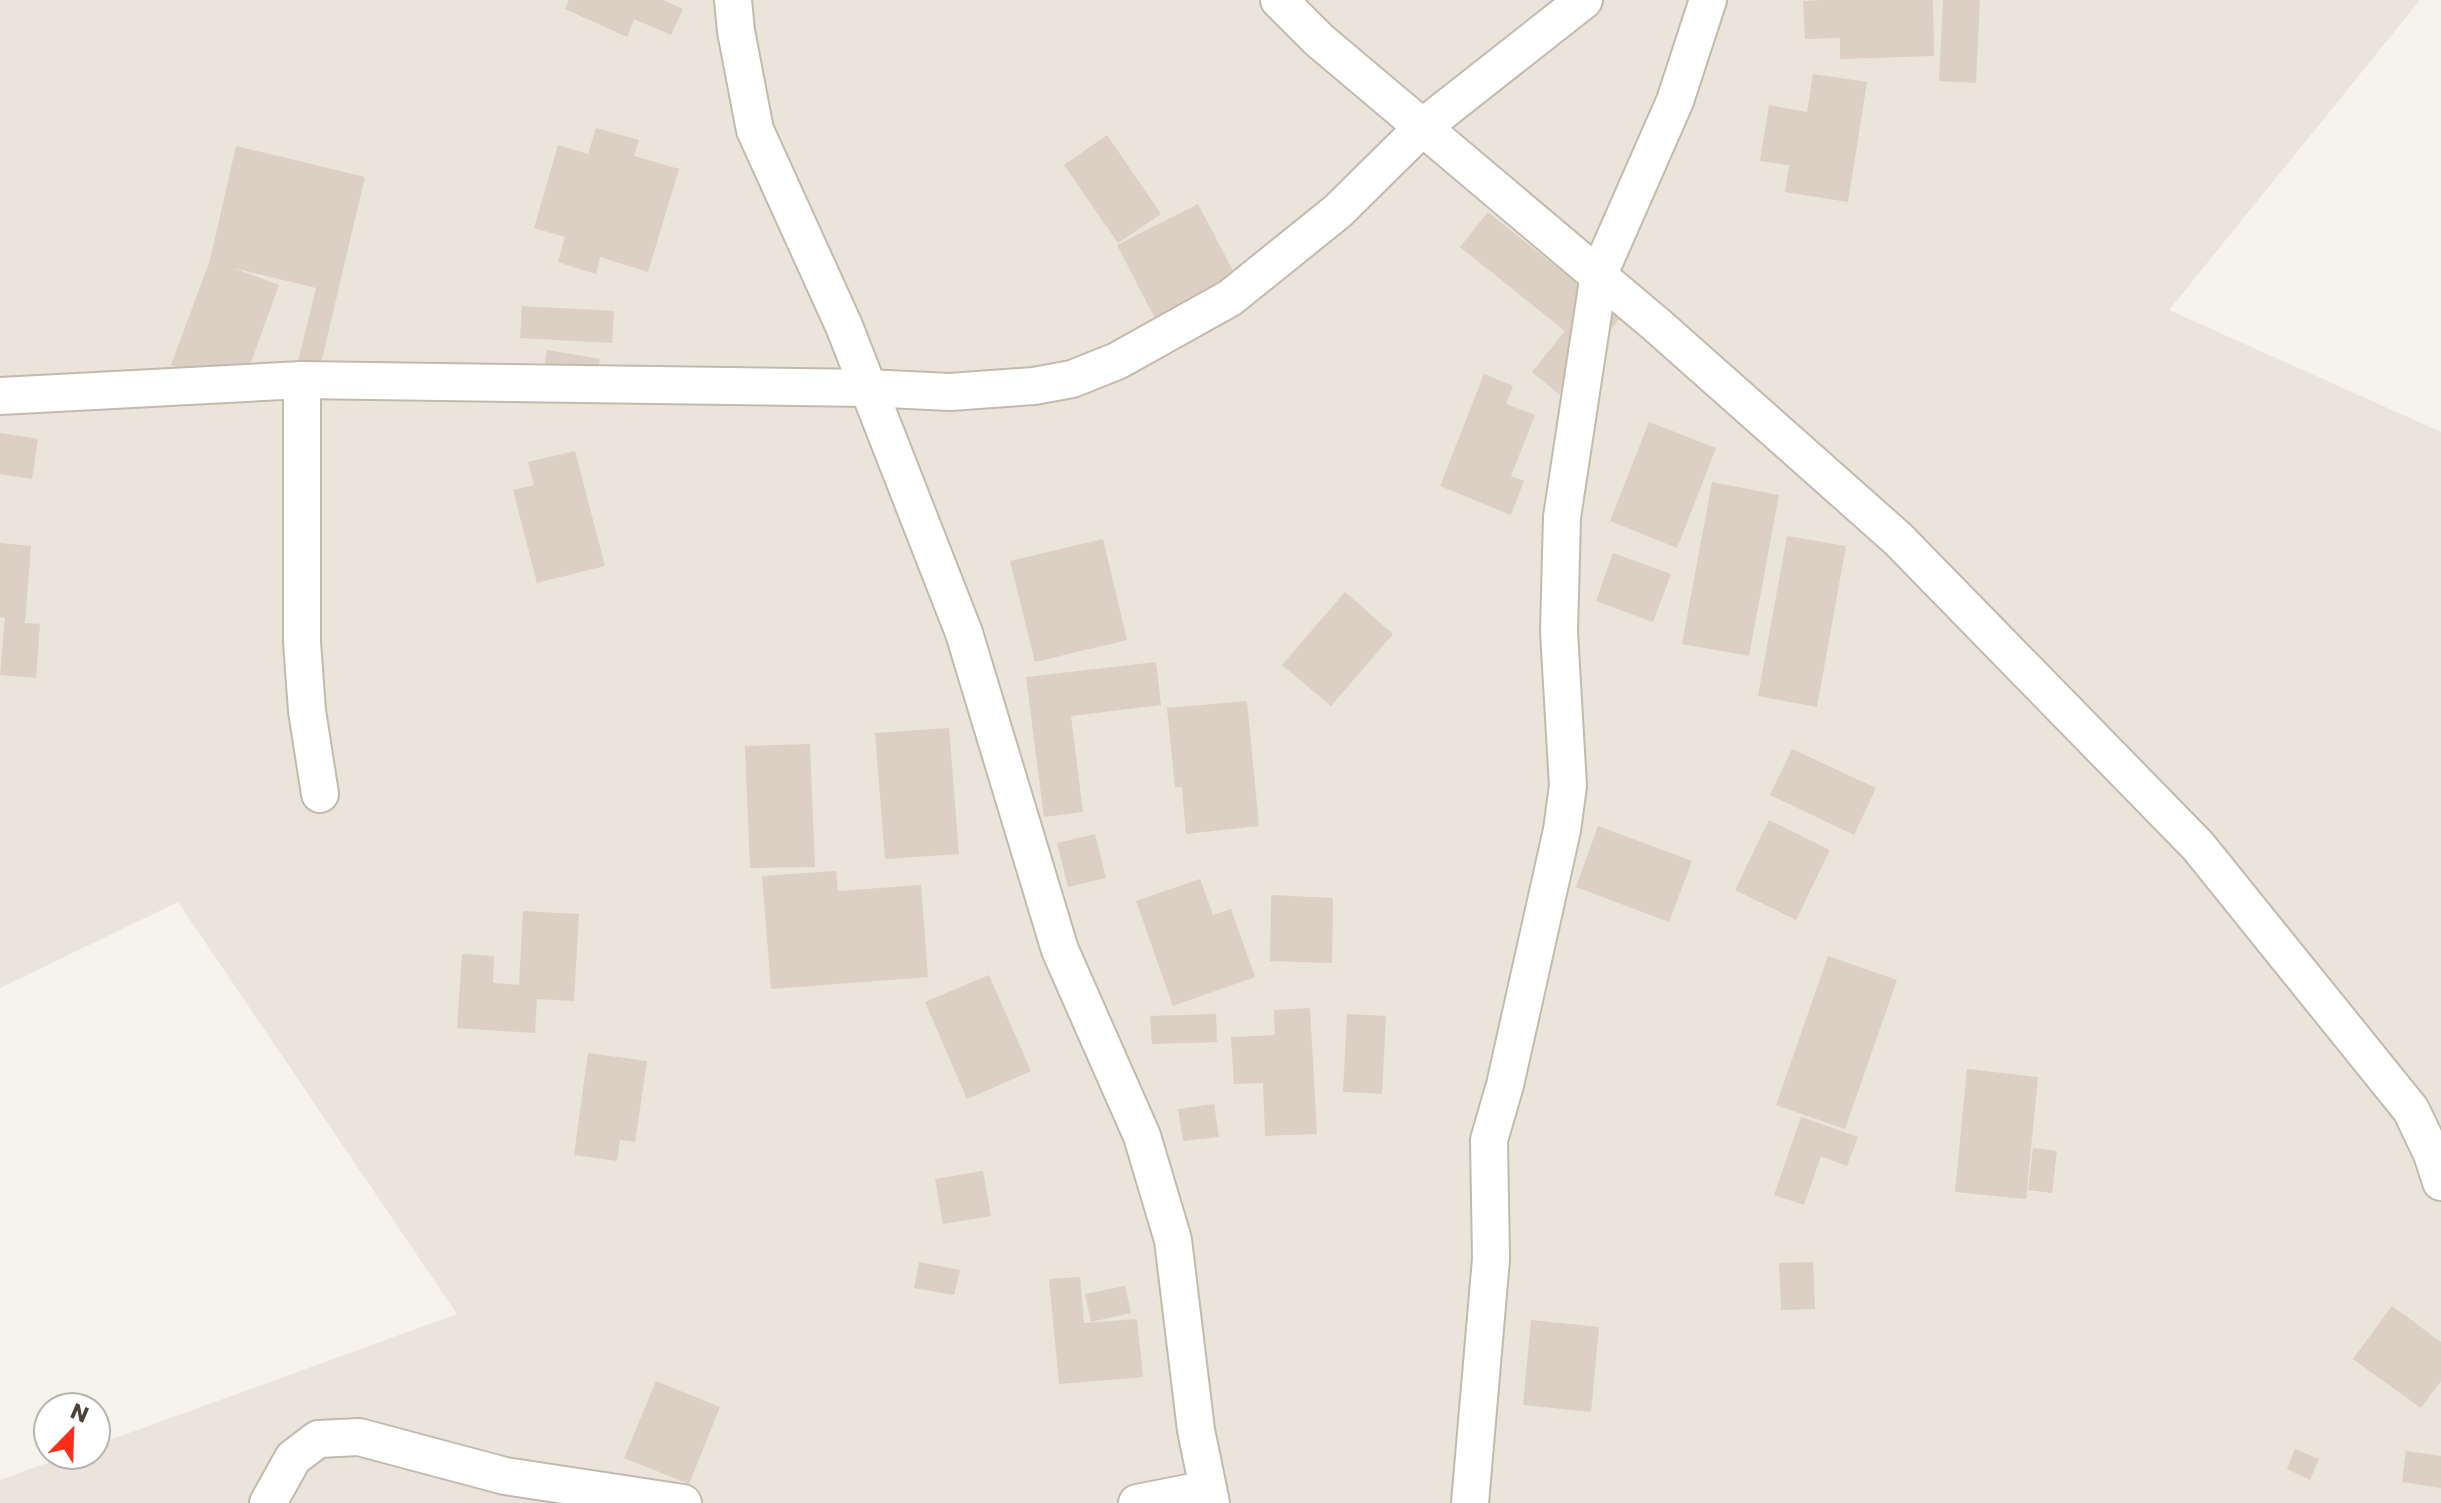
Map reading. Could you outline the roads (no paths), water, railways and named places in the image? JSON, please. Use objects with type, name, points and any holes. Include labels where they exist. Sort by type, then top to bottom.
[{"type":"street","points":[[733,0],[755,130],[844,326],[964,633],[1060,950],[1142,1136],[1173,1240],[1196,1430],[1209,1496],[1137,1503]]},
{"type":"street","points":[[1279,0],[1319,40],[1599,274],[1898,539],[2198,846],[2411,1110],[2432,1154],[2441,1182]]},
{"type":"street","points":[[0,396],[302,380],[867,388],[950,392],[1034,386],[1072,379],[1117,361],[1230,298],[1338,211],[1424,126],[1584,0]]},
{"type":"street","points":[[1470,1503],[1491,1259],[1489,1140],[1505,1085],[1562,830],[1568,786],[1559,632],[1562,517],[1599,274],[1675,101],[1708,0]]},
{"type":"street","points":[[302,380],[302,642],[307,711],[320,794]]},
{"type":"street","points":[[268,1503],[293,1458],[318,1439],[359,1437],[505,1476],[683,1503]]}]
